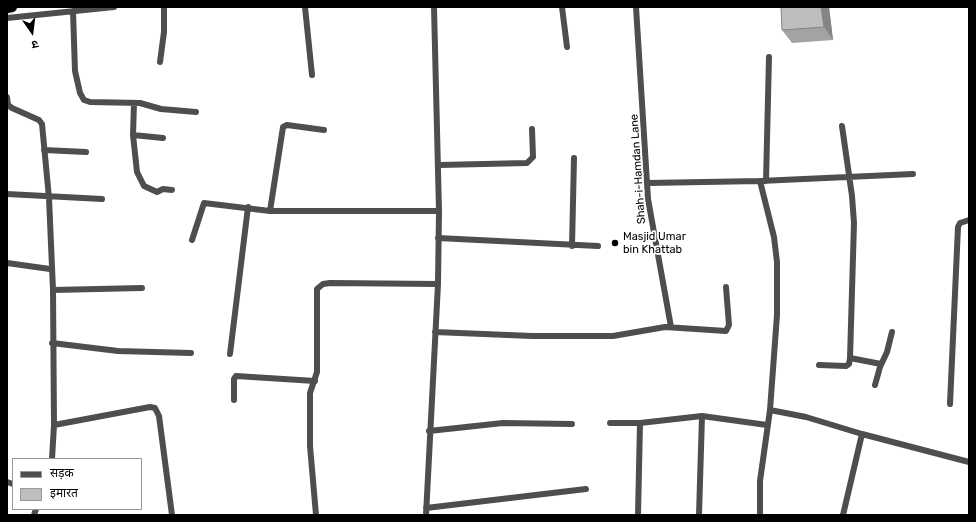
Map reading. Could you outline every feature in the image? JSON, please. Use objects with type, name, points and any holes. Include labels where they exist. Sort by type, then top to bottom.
[{"type":"highway","points":[[7,8],[12,7]]},
{"type":"street","points":[[7,18],[114,7]]},
{"type":"street","points":[[160,62],[164,32],[164,7]]},
{"type":"street","points":[[305,7],[312,74]]},
{"type":"street","points":[[426,515],[429,432],[438,284],[438,238],[440,211],[440,165],[434,7]]},
{"type":"street","points":[[562,7],[567,47]]},
{"type":"street","name":"Shah-i-Hamdan Lane","points":[[636,7],[650,215],[671,327]]},
{"type":"street","points":[[73,11],[75,71],[84,100],[90,102],[134,103],[161,109],[196,112]]},
{"type":"street","points":[[760,515],[760,481],[770,410],[777,315],[777,262],[774,237],[763,181],[769,57]]},
{"type":"street","points":[[7,97],[8,105],[12,108],[41,122],[49,198],[50,269],[53,290],[52,343],[54,425],[52,458]]},
{"type":"street","points":[[134,103],[133,135],[137,172],[144,186],[157,192],[162,189],[172,190]]},
{"type":"street","points":[[270,210],[283,127],[287,125],[324,130]]},
{"type":"street","points":[[819,365],[846,366],[849,364],[850,358],[854,242],[850,177],[842,126]]},
{"type":"street","points":[[440,165],[527,163],[533,156],[532,129]]},
{"type":"street","points":[[133,135],[163,138]]},
{"type":"street","points":[[44,150],[86,152]]},
{"type":"street","points":[[572,246],[574,158]]},
{"type":"street","points":[[648,183],[763,181],[913,174]]},
{"type":"street","points":[[7,194],[49,198],[102,199]]},
{"type":"street","points":[[192,240],[204,202],[270,210],[440,211]]},
{"type":"street","points":[[230,354],[248,208]]},
{"type":"street","points":[[950,404],[958,227],[960,222],[969,220]]},
{"type":"street","points":[[438,238],[572,246],[598,246]]},
{"type":"street","points":[[7,263],[50,269]]},
{"type":"street","points":[[316,515],[310,446],[310,393],[317,372],[316,292],[320,286],[330,283],[438,284]]},
{"type":"street","points":[[435,332],[532,336],[621,336],[671,327],[721,331],[728,330],[726,287]]},
{"type":"street","points":[[53,290],[142,288]]},
{"type":"street","points":[[875,385],[881,364],[887,352],[892,332]]},
{"type":"street","points":[[52,343],[118,351],[191,353]]},
{"type":"street","points":[[850,358],[881,364]]},
{"type":"street","points":[[234,400],[234,379],[236,376],[315,380]]},
{"type":"street","points":[[54,425],[150,407],[155,408],[159,416],[172,515]]},
{"type":"street","points":[[770,410],[806,416],[862,434],[969,462]]},
{"type":"street","points":[[610,423],[640,423],[702,416],[767,425]]},
{"type":"street","points":[[699,515],[702,416]]},
{"type":"street","points":[[429,432],[503,423],[572,424]]},
{"type":"street","points":[[638,515],[640,423]]},
{"type":"street","points":[[843,515],[862,434]]},
{"type":"street","points":[[426,508],[586,489]]},
{"type":"building","points":[[781,7],[821,7],[824,27],[782,30]]},
{"type":"place","name":"Masjid Umar bin Khattab","points":[[615,243]]}]
